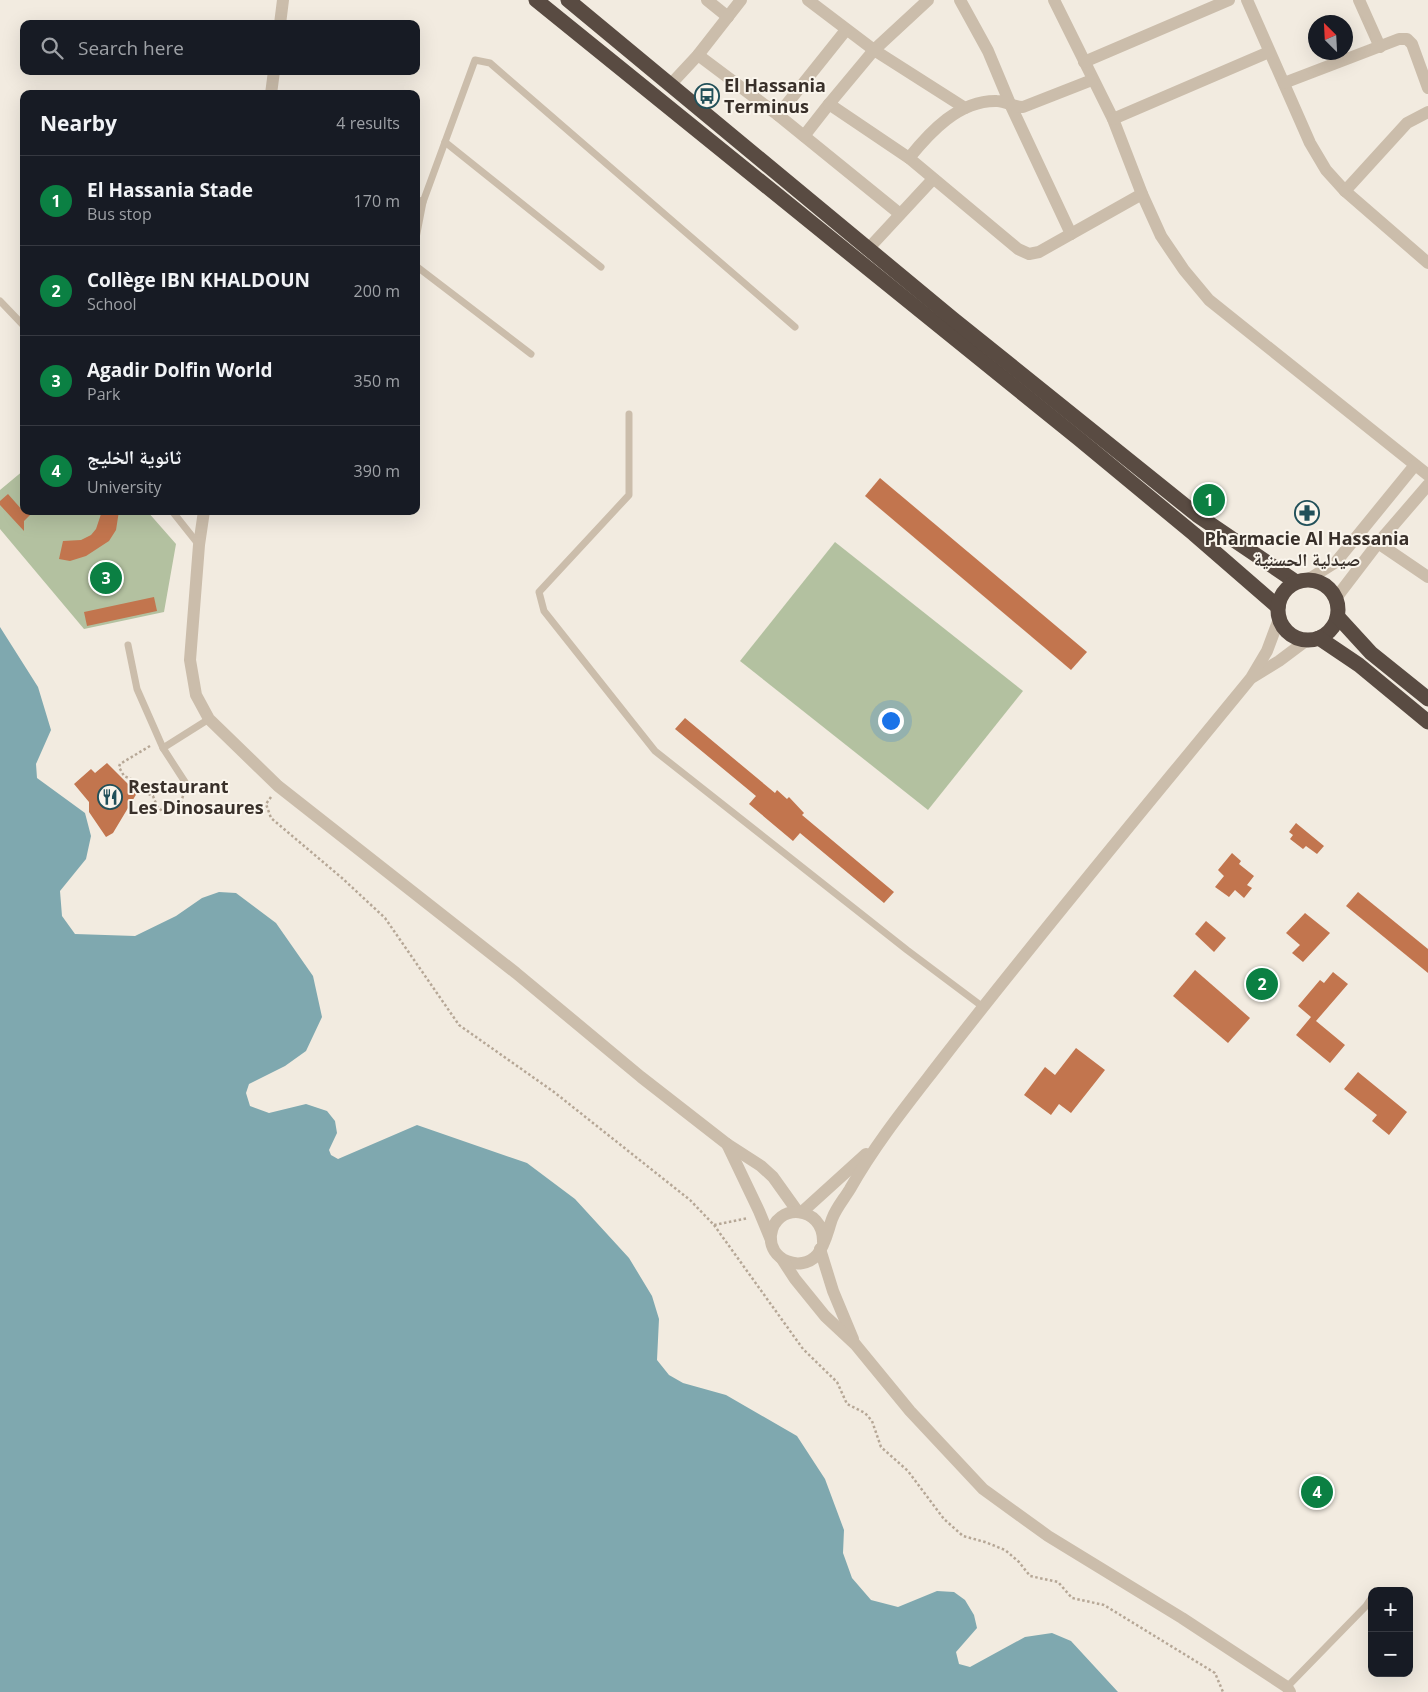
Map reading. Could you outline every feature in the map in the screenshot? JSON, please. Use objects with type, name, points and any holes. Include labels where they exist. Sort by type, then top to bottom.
[{"type":"highway","points":[[536,0],[1194,534],[1278,613],[1285,630],[1295,637],[1313,639],[1359,665],[1428,722]]},
{"type":"highway","points":[[568,0],[1197,515],[1302,581],[1322,583],[1336,598],[1338,617],[1371,653],[1428,699]]},
{"type":"highway","points":[[1278,613],[1284,592],[1302,581]]},
{"type":"highway","points":[[1313,639],[1327,634],[1338,617]]},
{"type":"street","points":[[280,20],[283,0]]},
{"type":"street","points":[[707,0],[728,17]]},
{"type":"street","points":[[671,84],[698,55],[742,0]]},
{"type":"street","points":[[808,0],[874,50],[965,108]]},
{"type":"street","points":[[804,136],[874,50],[928,0]]},
{"type":"street","points":[[960,0],[988,51],[1011,106],[1071,234]]},
{"type":"street","points":[[1054,0],[1113,119],[1142,194],[1161,236],[1184,270],[1209,300],[1428,474]]},
{"type":"street","points":[[1084,62],[1229,0]]},
{"type":"street","points":[[1247,0],[1310,143],[1326,170],[1345,191],[1428,264]]},
{"type":"street","points":[[1359,0],[1380,47]]},
{"type":"street","points":[[778,115],[846,30]]},
{"type":"street","points":[[1284,83],[1400,39],[1407,39],[1412,44],[1428,88]]},
{"type":"street","points":[[1113,119],[1269,52]]},
{"type":"street","points":[[698,55],[778,115],[900,214]]},
{"type":"street","points":[[272,90],[273,75]]},
{"type":"street","points":[[909,158],[925,138],[946,119],[965,108],[999,101],[1011,106],[1023,107],[1092,80]]},
{"type":"street","points":[[829,104],[909,158],[1018,249],[1029,254],[1039,252],[1142,194]]},
{"type":"street","points":[[1345,191],[1407,123],[1428,112]]},
{"type":"street","points":[[869,248],[933,179]]},
{"type":"street","points":[[1302,581],[1336,562],[1415,464]]},
{"type":"street","points":[[1336,598],[1378,543],[1428,485]]},
{"type":"street","points":[[203,515],[199,545],[190,660],[196,695],[208,719],[278,786],[516,973],[641,1077],[727,1144],[761,1166],[773,1177],[800,1212]]},
{"type":"street","points":[[1378,543],[1428,577]]},
{"type":"street","points":[[782,1260],[796,1264],[804,1263],[811,1260],[822,1246],[834,1214],[877,1144],[983,1007],[1251,678],[1266,651],[1278,613]]},
{"type":"street","points":[[1251,678],[1313,639]]},
{"type":"street","points":[[727,1144],[760,1211],[777,1254],[794,1279],[825,1316],[855,1344],[910,1411],[984,1489],[1048,1536],[1182,1618],[1289,1690]]},
{"type":"street","points":[[800,1212],[877,1144]]},
{"type":"street","points":[[771,1241],[771,1234],[778,1220],[790,1213],[800,1212],[808,1214],[818,1223],[833,1291],[855,1344]]},
{"type":"lane","points":[[420,201],[445,142],[475,60],[490,63],[795,327]]},
{"type":"lane","points":[[445,142],[600,267]]},
{"type":"lane","points":[[420,269],[531,354]]},
{"type":"lane","points":[[0,301],[20,322]]},
{"type":"lane","points":[[629,414],[629,495],[538,592],[544,611],[655,751],[983,1007]]},
{"type":"lane","points":[[175,515],[199,545]]},
{"type":"lane","points":[[128,645],[137,689],[161,744],[186,782]]},
{"type":"lane","points":[[161,744],[208,719]]},
{"type":"lane","points":[[1289,1690],[1368,1603]]},
{"type":"path","points":[[161,744],[124,760],[119,767],[121,772],[124,776],[133,780],[138,789],[153,796],[157,806],[164,813],[180,802],[186,782]]},
{"type":"path","points":[[278,786],[266,804],[272,818],[385,918],[459,1024],[554,1092],[682,1194],[714,1225],[803,1349],[837,1382],[847,1404],[865,1413],[872,1421],[881,1447],[908,1471],[944,1519],[963,1536],[1005,1550],[1019,1562],[1030,1576],[1058,1582],[1072,1598],[1104,1605],[1214,1673],[1222,1692]]},
{"type":"path","points":[[714,1225],[750,1218]]},
{"type":"green space","points":[[20,473],[20,515],[151,515],[176,544],[164,612],[84,629],[0,529],[0,490]]},
{"type":"green space","points":[[835,542],[1023,691],[928,810],[740,661]]},
{"type":"water","points":[[0,627],[38,687],[51,730],[36,764],[37,778],[85,813],[91,836],[86,859],[60,891],[62,916],[75,934],[135,936],[176,916],[202,898],[219,892],[236,893],[276,923],[313,976],[322,1017],[306,1051],[285,1066],[249,1084],[246,1093],[250,1106],[269,1113],[306,1104],[327,1111],[335,1121],[337,1133],[329,1150],[331,1155],[338,1159],[417,1125],[527,1163],[575,1199],[629,1258],[652,1296],[659,1319],[657,1360],[669,1375],[683,1383],[726,1395],[797,1436],[825,1479],[844,1530],[843,1553],[852,1578],[871,1600],[898,1607],[937,1591],[954,1592],[965,1600],[974,1615],[977,1628],[956,1652],[959,1664],[970,1667],[1025,1637],[1052,1633],[1071,1641],[1118,1692],[0,1692]]},
{"type":"building","points":[[880,478],[1087,652],[1071,670],[865,496]]},
{"type":"building","points":[[8,494],[20,508],[20,515],[30,515],[24,521],[24,531],[0,505],[0,501]]},
{"type":"building","points":[[101,515],[118,515],[116,530],[109,541],[86,556],[70,561],[59,559],[63,541],[81,540],[91,535],[96,529]]},
{"type":"building","points":[[154,597],[157,611],[87,626],[84,612]]},
{"type":"building","points":[[685,718],[775,793],[777,790],[787,799],[789,797],[804,813],[802,815],[894,892],[884,903],[800,833],[793,841],[749,804],[756,796],[675,729]]},
{"type":"building","name":"Restaurant Les Dinosaures","points":[[107,763],[137,793],[113,833],[106,837],[89,812],[89,802],[74,784],[91,769],[95,773]]},
{"type":"building","points":[[1296,823],[1324,846],[1317,854],[1306,846],[1303,849],[1290,839],[1293,835],[1289,832]]},
{"type":"building","points":[[1232,853],[1241,861],[1239,864],[1254,876],[1247,885],[1252,888],[1244,898],[1235,890],[1229,897],[1215,887],[1224,876],[1218,870]]},
{"type":"building","points":[[1358,892],[1428,949],[1428,973],[1346,906]]},
{"type":"building","points":[[1305,913],[1330,933],[1303,962],[1292,953],[1300,945],[1286,933]]},
{"type":"building","points":[[1206,921],[1226,938],[1214,952],[1195,934]]},
{"type":"building","points":[[1195,970],[1250,1018],[1228,1043],[1173,996]]},
{"type":"building","points":[[1333,972],[1348,984],[1316,1021],[1345,1045],[1330,1063],[1296,1035],[1311,1017],[1298,1006],[1320,980],[1324,983]]},
{"type":"building","points":[[1076,1048],[1105,1070],[1071,1113],[1059,1104],[1051,1115],[1024,1095],[1045,1067],[1055,1075]]},
{"type":"building","points":[[1358,1072],[1407,1112],[1389,1135],[1372,1121],[1377,1115],[1344,1089]]},
{"type":"place","name":"El Hassania Terminus","points":[[707,96]]},
{"type":"place","name":"El Hassania Stade","points":[[1209,500]]},
{"type":"place","name":"Pharmacie Al Hassania صيدلية الحسنية","points":[[1307,513]]},
{"type":"place","name":"Agadir Dolfin World","points":[[106,578]]},
{"type":"place","name":"Restaurant Les Dinosaures","points":[[110,797]]},
{"type":"place","name":"Collège IBN KHALDOUN","points":[[1262,984]]},
{"type":"place","name":"ثانوية الخليج","points":[[1317,1492]]}]
